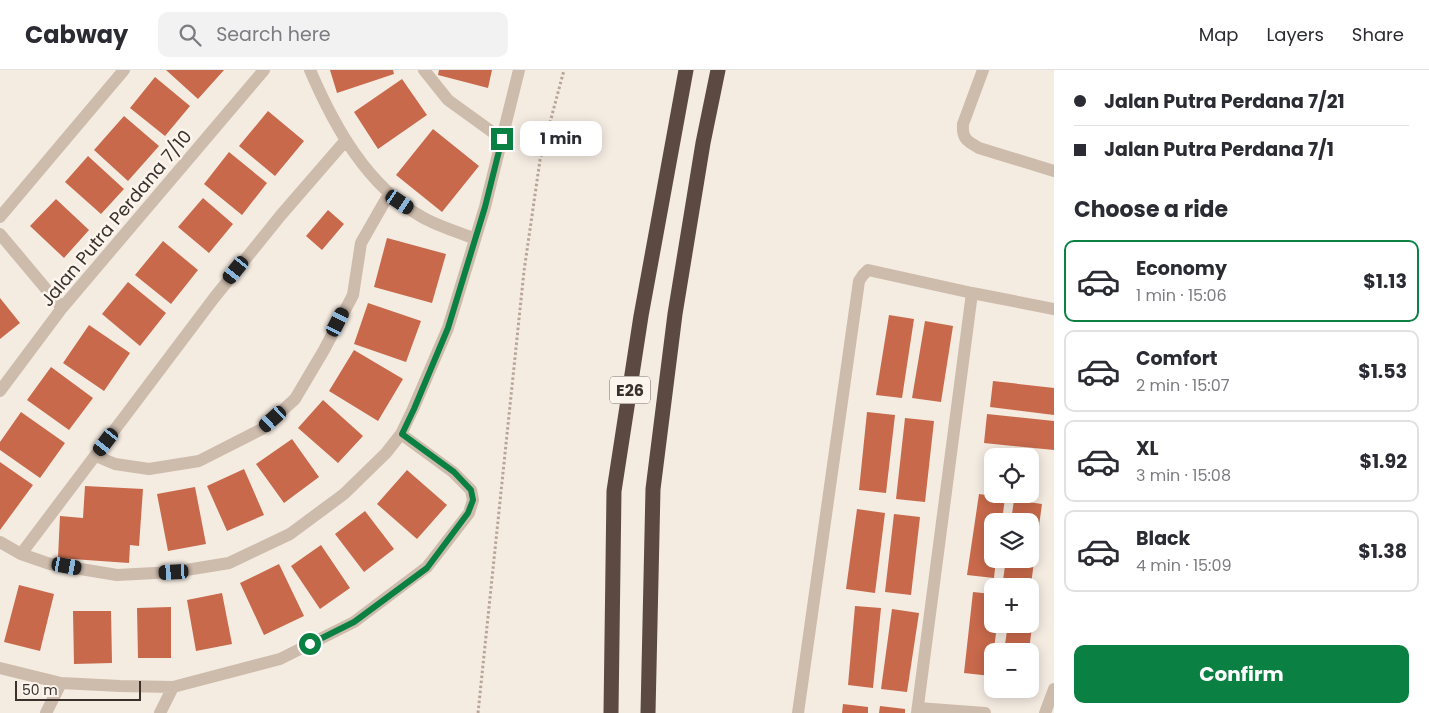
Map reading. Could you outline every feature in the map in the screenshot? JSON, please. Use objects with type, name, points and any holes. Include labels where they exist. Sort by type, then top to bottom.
[{"type":"highway","name":"E26","points":[[611,713],[614,492],[641,316],[686,70]]},
{"type":"highway","name":"E26","points":[[648,713],[653,489],[675,314],[703,143],[718,70]]},
{"type":"street","points":[[0,217],[124,70]]},
{"type":"street","name":"Jalan Putra Perdana 7/10","points":[[0,391],[62,308],[264,70]]},
{"type":"street","points":[[310,70],[322,98],[346,140],[359,160],[389,194],[422,217],[475,239]]},
{"type":"street","points":[[424,70],[448,100],[502,139]]},
{"type":"street","points":[[0,542],[21,554],[50,564],[117,575],[174,572],[229,563],[290,534],[344,494],[386,453],[402,434],[448,328],[485,207],[519,70]]},
{"type":"street","points":[[983,70],[963,124],[962,134],[968,142],[979,148],[1054,171]]},
{"type":"street","points":[[21,554],[214,298],[346,140]]},
{"type":"street","points":[[96,456],[115,464],[150,469],[199,461],[262,429],[295,399],[324,350],[353,295],[361,243],[389,194]]},
{"type":"street","points":[[0,234],[62,308]]},
{"type":"street","points":[[798,713],[859,281],[868,270],[1054,309]]},
{"type":"street","points":[[972,293],[918,710],[985,713]]},
{"type":"street","points":[[0,668],[62,682],[173,687],[280,659],[354,622],[427,568],[468,513],[473,500],[471,490],[454,472],[402,434]]},
{"type":"street","points":[[46,713],[62,682]]},
{"type":"street","points":[[160,713],[173,687]]},
{"type":"street","points":[[1045,713],[1054,689]]},
{"type":"path","points":[[478,713],[524,271],[540,160],[564,70]]},
{"type":"building","points":[[166,70],[224,70],[198,99]]},
{"type":"building","points":[[330,70],[393,70],[394,74],[337,93]]},
{"type":"building","points":[[439,70],[492,70],[488,88],[438,75]]},
{"type":"building","points":[[155,77],[190,106],[165,136],[130,108]]},
{"type":"building","points":[[402,79],[427,115],[378,149],[354,112]]},
{"type":"building","points":[[268,111],[304,141],[275,176],[239,146]]},
{"type":"building","points":[[124,116],[159,146],[128,181],[94,150]]},
{"type":"building","points":[[433,129],[479,166],[442,212],[396,175]]},
{"type":"building","points":[[229,152],[267,183],[242,215],[204,184]]},
{"type":"building","points":[[88,156],[124,189],[101,214],[65,182]]},
{"type":"building","points":[[203,198],[233,224],[209,253],[178,227]]},
{"type":"building","points":[[56,199],[89,230],[64,258],[30,226]]},
{"type":"building","points":[[328,210],[344,224],[322,250],[306,236]]},
{"type":"building","points":[[387,238],[446,254],[432,303],[374,287]]},
{"type":"building","points":[[163,241],[198,270],[171,304],[135,275]]},
{"type":"building","points":[[128,282],[166,313],[140,346],[102,314]]},
{"type":"building","points":[[0,298],[20,323],[0,339]]},
{"type":"building","points":[[368,303],[421,321],[406,362],[354,344]]},
{"type":"building","points":[[889,315],[914,319],[902,398],[876,395]]},
{"type":"building","points":[[925,321],[953,326],[941,402],[912,398]]},
{"type":"building","points":[[89,325],[130,353],[104,391],[63,363]]},
{"type":"building","points":[[354,350],[403,379],[378,421],[329,391]]},
{"type":"building","points":[[51,367],[93,398],[69,430],[27,400]]},
{"type":"building","points":[[993,381],[1054,388],[1054,415],[990,407]]},
{"type":"building","points":[[323,400],[363,436],[338,463],[298,428]]},
{"type":"building","points":[[21,412],[65,443],[40,478],[0,450],[0,442]]},
{"type":"building","points":[[867,412],[895,415],[886,493],[859,490]]},
{"type":"building","points":[[987,414],[1054,421],[1054,450],[984,443]]},
{"type":"building","points":[[905,418],[934,421],[925,502],[896,499]]},
{"type":"building","points":[[292,439],[319,477],[284,503],[256,464]]},
{"type":"building","points":[[0,462],[33,485],[0,530]]},
{"type":"building","points":[[244,469],[264,515],[227,531],[207,486]]},
{"type":"building","points":[[407,470],[447,505],[417,539],[377,504]]},
{"type":"building","points":[[85,486],[143,489],[139,546],[130,545],[129,563],[58,558],[60,516],[83,518]]},
{"type":"building","points":[[195,487],[206,544],[168,551],[157,494]]},
{"type":"building","points":[[979,494],[984,495],[984,503],[1004,503],[1003,513],[984,513],[984,568],[995,568],[994,578],[967,575]]},
{"type":"building","points":[[1014,503],[1042,504],[1039,526],[1039,513],[1012,513]]},
{"type":"building","points":[[857,509],[885,513],[875,593],[846,589]]},
{"type":"building","points":[[365,511],[394,549],[364,572],[335,534]]},
{"type":"building","points":[[894,514],[920,517],[911,595],[885,592]]},
{"type":"building","points":[[321,545],[350,588],[320,609],[291,566]]},
{"type":"building","points":[[279,564],[304,616],[264,635],[240,583]]},
{"type":"building","points":[[1005,568],[1033,568],[1032,578],[1003,578]]},
{"type":"building","points":[[19,585],[54,594],[40,651],[4,642]]},
{"type":"building","points":[[973,592],[984,593],[984,633],[996,633],[995,643],[984,643],[984,675],[964,673]]},
{"type":"building","points":[[222,593],[232,644],[196,651],[187,600]]},
{"type":"building","points":[[855,606],[881,608],[873,688],[848,685]]},
{"type":"building","points":[[171,607],[171,658],[138,658],[137,608]]},
{"type":"building","points":[[892,609],[919,613],[907,692],[881,689]]},
{"type":"building","points":[[73,611],[111,611],[112,663],[74,664]]},
{"type":"building","points":[[1007,633],[1031,633],[1030,643],[1005,643]]},
{"type":"building","points":[[843,704],[868,707],[868,713],[842,713]]},
{"type":"building","points":[[880,706],[905,709],[905,713],[879,713]]},
{"type":"route","points":[[310,644],[354,622],[427,568],[468,513],[473,500],[471,490],[454,472],[402,434],[448,328],[485,207],[502,139]]}]
